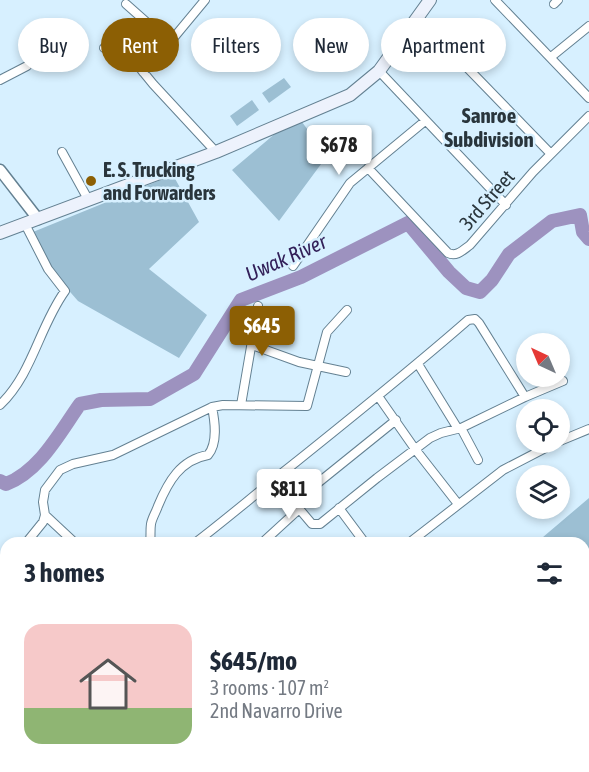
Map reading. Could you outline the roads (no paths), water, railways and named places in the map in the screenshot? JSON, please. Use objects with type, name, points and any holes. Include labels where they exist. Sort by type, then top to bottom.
[{"type":"main road","points":[[0,233],[216,152],[340,100],[358,90],[379,70],[430,0]]},
{"type":"street","points":[[179,32],[205,0]]},
{"type":"street","points":[[495,0],[589,98]]},
{"type":"street","points":[[126,4],[142,18]]},
{"type":"street","points":[[418,17],[551,154]]},
{"type":"street","points":[[551,57],[589,26]]},
{"type":"street","points":[[379,70],[506,205]]},
{"type":"street","points":[[0,80],[18,71]]},
{"type":"street","points":[[143,72],[216,152]]},
{"type":"street","name":"3rd Street","points":[[369,168],[448,253],[453,255],[460,253],[506,205],[533,172],[589,116]]},
{"type":"street","points":[[293,266],[350,183],[425,121]]},
{"type":"street","points":[[62,152],[89,201]]},
{"type":"street","points":[[0,170],[38,219]]},
{"type":"street","points":[[0,405],[12,393],[24,375],[48,319],[65,291],[48,269],[25,224]]},
{"type":"street","points":[[241,405],[258,306]]},
{"type":"street","points":[[31,537],[43,522],[45,490],[60,470],[73,464],[113,455],[212,407],[307,406],[327,332],[347,310]]},
{"type":"street","points":[[202,537],[418,364],[468,320],[475,319],[525,397]]},
{"type":"street","points":[[252,345],[299,362],[346,372]]},
{"type":"street","points":[[418,364],[478,460]]},
{"type":"street","points":[[274,479],[296,507],[312,524],[316,525],[416,449],[441,433],[460,429],[549,387]]},
{"type":"street","points":[[378,396],[458,504]]},
{"type":"street","points":[[150,537],[151,524],[167,486],[183,467],[212,451],[215,422],[212,407]]},
{"type":"street","points":[[268,537],[296,507],[396,420]]},
{"type":"street","points":[[570,437],[589,429]]},
{"type":"street","points":[[417,537],[503,470],[536,453]]},
{"type":"street","points":[[339,508],[360,537]]},
{"type":"street","points":[[45,515],[69,537]]},
{"type":"waterway","name":"Uwak River","points":[[0,481],[6,484],[29,470],[48,450],[80,404],[101,400],[150,399],[194,374],[241,300],[301,277],[408,223],[449,272],[466,288],[480,292],[492,280],[509,254],[552,221],[580,215],[583,232],[589,239]]},
{"type":"place","name":"E. S. Trucking and Forwarders","points":[[91,181]]},
{"type":"district","name":"Sanroe Subdivision","points":[[489,128]]}]
